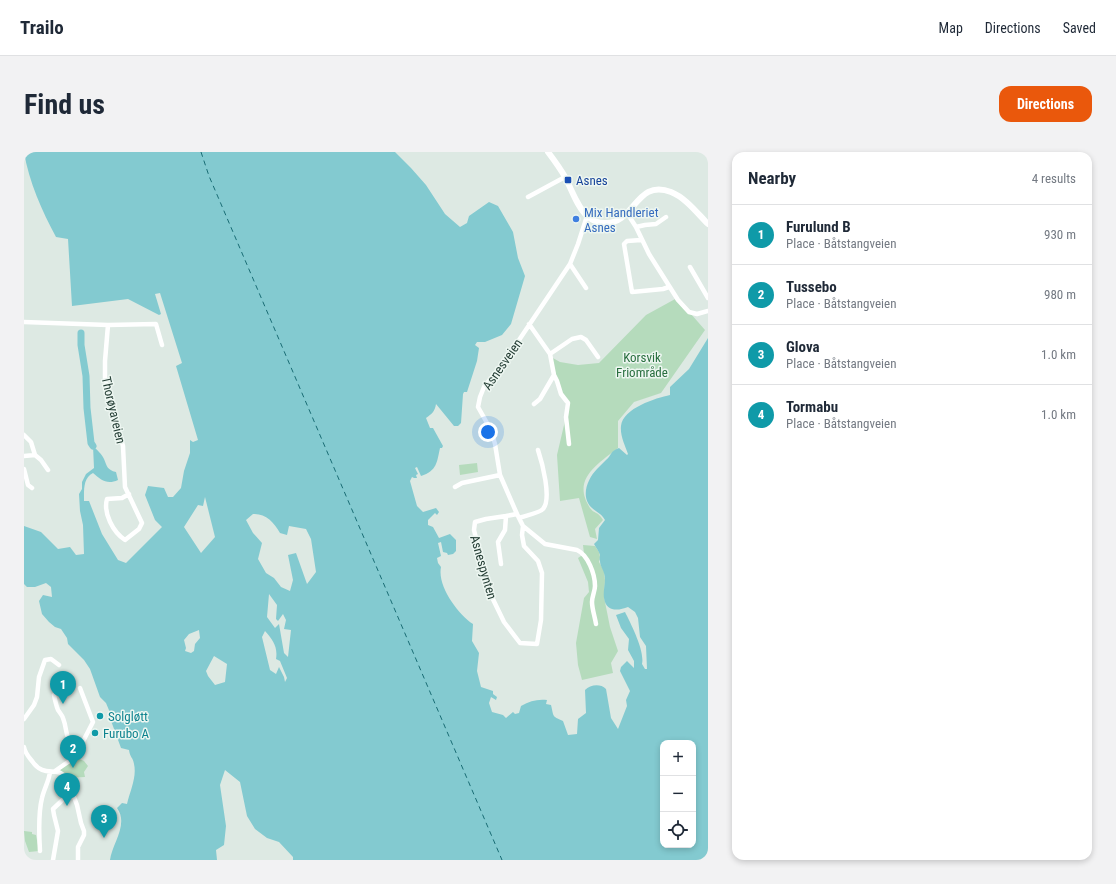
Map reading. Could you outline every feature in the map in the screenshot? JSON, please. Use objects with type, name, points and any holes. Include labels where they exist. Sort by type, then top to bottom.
[{"type":"main road","points":[[548,152],[565,177],[587,216],[595,221],[606,223],[618,221],[628,214],[641,196],[655,190],[665,190],[682,198],[708,224]]},
{"type":"street","points":[[528,197],[565,177]]},
{"type":"street","points":[[628,214],[636,227],[641,240],[678,300],[689,312],[697,314],[708,311]]},
{"type":"street","name":"Asnesveien","points":[[587,216],[570,264],[505,360],[484,387],[479,402],[480,412],[487,422],[493,436],[500,475],[523,526],[545,544],[577,550],[584,554],[595,582],[592,601],[596,624]]},
{"type":"street","points":[[636,227],[656,224],[666,217]]},
{"type":"street","points":[[641,240],[625,242],[624,244],[632,292],[669,287]]},
{"type":"street","points":[[570,264],[586,288]]},
{"type":"street","points":[[690,267],[708,298]]},
{"type":"street","points":[[24,322],[108,325],[156,324],[162,345]]},
{"type":"street","points":[[529,324],[550,354],[554,376],[561,394],[568,403],[566,417],[569,444]]},
{"type":"street","name":"Thorøyaveien","points":[[108,325],[105,379],[123,446],[124,482],[142,523],[139,529],[125,540],[113,527],[107,511],[106,503],[107,499],[120,498],[128,494]]},
{"type":"street","points":[[550,354],[572,339],[581,337],[586,340],[598,358]]},
{"type":"street","points":[[534,404],[540,399],[554,376]]},
{"type":"street","points":[[24,435],[31,442],[35,455],[48,470]]},
{"type":"street","name":"Asnespynten","points":[[523,526],[522,535],[524,546],[538,560],[542,573],[541,620],[537,644],[520,643],[504,622],[488,591],[474,530],[475,522],[486,518],[518,516],[541,511],[545,505],[546,499],[544,469],[538,450]]},
{"type":"street","points":[[24,456],[35,455]]},
{"type":"street","points":[[24,469],[28,485],[32,488]]},
{"type":"street","points":[[455,487],[462,483],[500,475]]},
{"type":"street","name":"Asnespynten","points":[[501,564],[498,542],[505,530],[506,516]]},
{"type":"street","points":[[24,719],[37,697],[39,677],[45,660],[51,658],[59,665]]},
{"type":"street","points":[[40,851],[39,831],[41,803],[49,778],[52,771],[72,759],[92,722],[80,688]]},
{"type":"street","points":[[54,695],[58,711],[65,722],[66,734],[70,741],[79,748]]},
{"type":"street","points":[[24,750],[39,770],[52,771],[65,776],[77,805],[84,831],[84,835],[78,847],[78,860]]},
{"type":"street","points":[[24,750],[24,759]]},
{"type":"street","points":[[53,860],[58,830],[53,809],[71,792]]},
{"type":"green space","name":"Korsvik Friområde","points":[[677,298],[705,330],[661,393],[634,402],[618,421],[618,448],[595,466],[585,480],[585,498],[590,508],[603,520],[595,529],[597,539],[590,537],[579,498],[560,501],[557,455],[568,408],[562,396],[551,357],[560,362],[578,365],[599,363],[646,315]]},
{"type":"green space","points":[[477,463],[478,472],[460,475],[459,465]]},
{"type":"green space","points":[[583,545],[595,546],[599,552],[599,562],[604,571],[605,580],[604,597],[610,627],[618,651],[611,663],[613,673],[582,680],[578,665],[576,643],[584,598],[589,592],[588,582],[578,558],[584,554]]},
{"type":"green space","points":[[75,757],[84,761],[88,766],[84,772],[85,777],[68,778],[59,769]]},
{"type":"green space","points":[[24,831],[32,832],[32,834],[36,835],[39,851],[29,852],[25,841]]},
{"type":"water","points":[[24,152],[395,152],[426,185],[445,214],[460,227],[467,223],[469,216],[489,202],[498,206],[513,232],[518,258],[525,276],[511,324],[502,335],[485,342],[477,342],[475,345],[479,348],[477,361],[467,392],[464,392],[463,394],[461,423],[458,426],[454,426],[436,404],[433,412],[426,418],[430,428],[433,428],[443,446],[440,448],[437,462],[433,469],[421,476],[417,467],[415,468],[418,474],[416,475],[417,478],[412,477],[410,481],[417,506],[423,512],[436,508],[439,512],[437,515],[435,513],[428,520],[428,525],[433,527],[439,538],[450,534],[456,540],[456,551],[453,554],[448,555],[447,553],[443,552],[441,542],[438,543],[441,556],[437,558],[441,567],[442,583],[455,607],[473,624],[472,641],[479,653],[477,671],[481,687],[493,691],[493,694],[497,697],[496,700],[491,697],[489,703],[492,712],[503,715],[506,718],[513,712],[515,714],[519,713],[521,706],[527,703],[537,700],[547,700],[546,704],[551,705],[556,718],[563,721],[568,735],[577,734],[578,719],[586,713],[585,690],[595,685],[606,689],[611,718],[618,729],[627,706],[626,700],[630,691],[620,671],[621,667],[627,661],[634,668],[634,661],[628,650],[629,639],[621,628],[616,615],[625,612],[640,645],[642,664],[645,669],[647,669],[646,646],[640,637],[638,618],[635,612],[628,607],[617,610],[613,609],[605,603],[605,576],[600,563],[600,554],[594,544],[598,540],[599,528],[605,520],[588,503],[586,499],[587,485],[594,472],[614,450],[619,448],[627,455],[628,454],[621,433],[623,420],[634,409],[641,405],[670,395],[670,387],[689,369],[708,338],[708,860],[293,860],[293,857],[279,842],[267,838],[255,829],[247,816],[240,782],[225,770],[220,785],[226,826],[224,845],[216,850],[217,860],[110,860],[121,827],[120,814],[117,808],[122,803],[127,804],[135,774],[134,762],[129,750],[121,748],[110,718],[111,715],[106,703],[100,697],[90,669],[84,660],[68,644],[67,638],[61,629],[55,627],[42,614],[39,601],[43,595],[52,597],[51,587],[46,583],[35,587],[27,587],[24,584],[24,526],[41,532],[58,549],[70,547],[76,555],[84,554],[83,525],[79,494],[86,474],[94,468],[93,446],[102,455],[109,469],[116,472],[118,480],[107,482],[93,473],[87,478],[86,481],[84,501],[89,501],[102,534],[118,560],[126,563],[162,527],[155,520],[145,495],[148,486],[164,488],[168,497],[173,497],[181,488],[184,471],[190,453],[190,440],[193,442],[198,440],[176,366],[182,363],[160,293],[155,294],[161,314],[159,315],[128,299],[72,306],[68,239],[56,237],[37,196],[29,174]],"holes":[[[205,497],[215,537],[201,553],[184,527],[198,505],[203,506]],[[253,514],[261,515],[269,519],[280,533],[287,535],[289,526],[306,529],[311,539],[316,572],[307,584],[296,553],[288,555],[293,580],[290,591],[281,587],[274,578],[266,573],[258,559],[262,543],[253,533],[246,520]],[[269,594],[277,605],[276,619],[278,621],[283,614],[286,620],[284,629],[291,630],[288,657],[284,653],[279,624],[275,628],[267,617]],[[199,630],[200,638],[195,644],[194,651],[191,653],[185,651],[186,648],[184,640],[189,634]],[[265,631],[274,644],[276,659],[280,661],[287,678],[285,682],[279,667],[276,674],[270,670],[262,637]],[[214,656],[227,664],[225,682],[215,685],[206,671]]]},
{"type":"waterway","points":[[81,333],[81,345],[86,376],[87,408],[91,443],[93,446]]},
{"type":"ferry route","points":[[201,152],[209,176],[502,860]]},
{"type":"place","name":"Asnes","points":[[568,180]]},
{"type":"place","name":"Mix Handleriet Asnes","points":[[576,219]]},
{"type":"place","name":"Furulund B","points":[[63,704]]},
{"type":"place","name":"Solgløtt","points":[[100,716]]},
{"type":"place","name":"Furubo A","points":[[95,733]]},
{"type":"place","name":"Tussebo","points":[[73,768]]},
{"type":"place","name":"Tormabu","points":[[67,806]]},
{"type":"place","name":"Glova","points":[[104,838]]}]
